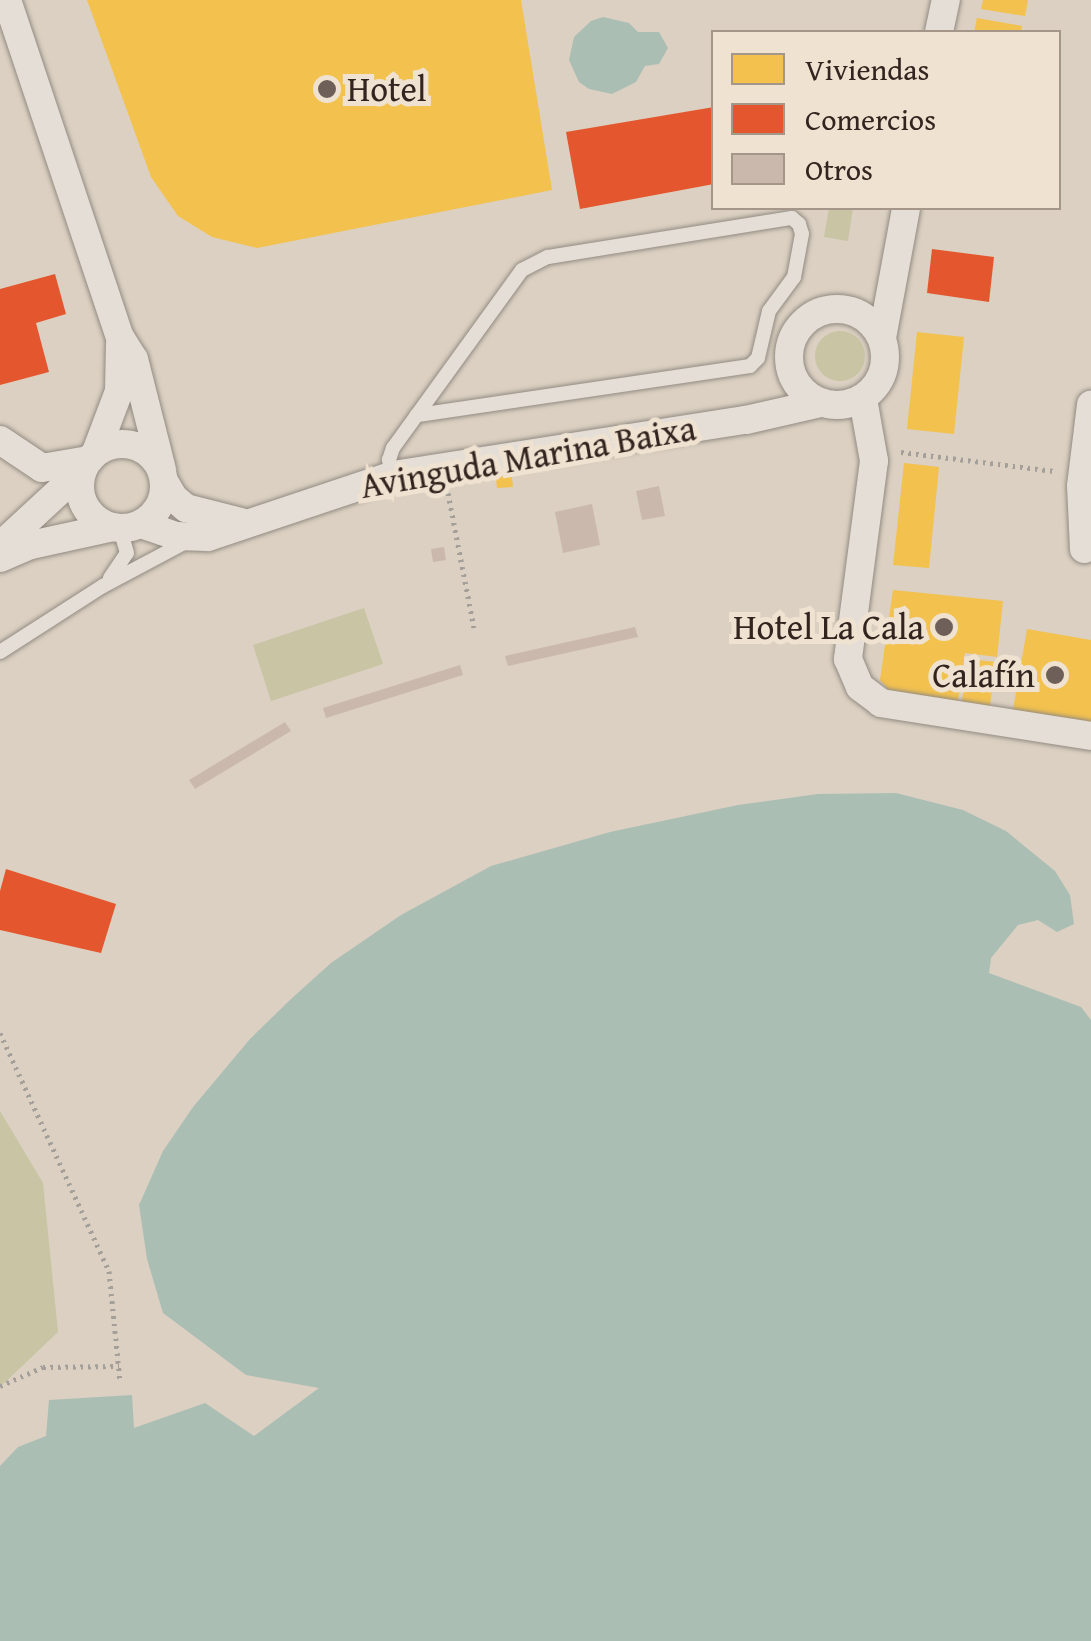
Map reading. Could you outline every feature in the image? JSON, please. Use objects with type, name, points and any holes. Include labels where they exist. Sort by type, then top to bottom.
[{"type":"street","points":[[0,558],[31,544],[125,526],[160,506],[163,476],[134,359],[120,338],[7,0]]},
{"type":"street","points":[[939,30],[946,0]]},
{"type":"street","points":[[882,338],[906,210]]},
{"type":"street","points":[[862,306],[886,351],[882,378],[863,398],[834,406],[820,403],[796,383],[790,369],[792,340],[799,327],[823,311],[862,306],[896,266]]},
{"type":"street","points":[[120,338],[119,390],[88,461],[84,506],[125,526],[195,539]]},
{"type":"street","name":"Avinguda Marina Baixa","points":[[746,420],[770,402],[790,369]]},
{"type":"street","points":[[863,398],[874,449],[848,659],[860,687],[881,703],[1091,736]]},
{"type":"street","name":"Avinguda Marina Baixa","points":[[195,539],[231,521],[393,475],[746,420],[820,403]]},
{"type":"street","points":[[1084,549],[1082,475],[1091,405]]},
{"type":"street","points":[[0,440],[42,468],[88,461]]},
{"type":"street","points":[[0,546],[107,446],[133,444],[155,458],[174,498],[186,508],[231,521]]},
{"type":"lane","points":[[393,475],[389,460],[393,448],[522,270],[548,257],[792,218],[799,224],[802,234],[794,277],[769,311],[758,358],[750,366],[418,415]]},
{"type":"lane","points":[[102,586],[127,553],[125,526]]},
{"type":"lane","points":[[0,652],[102,586],[195,539]]},
{"type":"path","points":[[874,449],[1082,475]]},
{"type":"path","points":[[443,466],[474,628]]},
{"type":"path","points":[[0,1033],[109,1271],[120,1381]]},
{"type":"path","points":[[0,1386],[44,1367],[120,1366]]},
{"type":"shaded area","points":[[603,17],[629,23],[638,32],[659,32],[668,48],[659,64],[645,66],[636,82],[612,94],[589,89],[579,82],[569,60],[574,37],[591,21]]},
{"type":"shaded area","points":[[829,210],[853,210],[848,241],[824,237]]},
{"type":"shaded area","points":[[840,331],[858,338],[865,356],[858,374],[840,381],[822,374],[815,356],[822,338]]},
{"type":"shaded area","points":[[364,608],[383,664],[271,701],[253,645]]},
{"type":"shaded area","points":[[896,793],[963,810],[1006,831],[1055,871],[1070,895],[1074,924],[1057,932],[1038,920],[1018,925],[991,958],[989,973],[1081,1007],[1091,1020],[1091,1641],[0,1641],[0,1466],[18,1447],[46,1436],[49,1400],[132,1395],[134,1428],[205,1403],[254,1436],[319,1388],[246,1375],[163,1313],[147,1259],[139,1205],[163,1151],[193,1107],[250,1039],[291,999],[331,963],[401,915],[491,866],[610,832],[738,805],[818,794]]},
{"type":"shaded area","points":[[0,1111],[43,1183],[58,1332],[0,1387]]},
{"type":"building: Viviendas","name":"Hotel","points":[[87,0],[521,0],[552,190],[257,248],[212,237],[178,216],[151,177]]},
{"type":"building: Viviendas","points":[[983,0],[1028,0],[1025,16],[981,9]]},
{"type":"building: Viviendas","points":[[977,18],[1022,26],[1021,30],[974,30]]},
{"type":"building: Viviendas","points":[[917,332],[964,337],[954,434],[907,429]]},
{"type":"building: Viviendas","points":[[904,463],[939,467],[929,568],[893,565]]},
{"type":"building: Viviendas","points":[[511,470],[513,487],[497,488],[495,471]]},
{"type":"building: Viviendas","name":"Hotel La Cala","points":[[893,590],[1003,601],[997,657],[965,653],[957,707],[895,697],[880,680]]},
{"type":"building: Viviendas","name":"Calafín","points":[[1027,629],[1091,640],[1091,723],[1013,710]]},
{"type":"building: Viviendas","points":[[968,659],[996,662],[989,712],[961,708]]},
{"type":"building: Comercios","points":[[711,108],[711,185],[580,209],[566,132]]},
{"type":"building: Comercios","points":[[932,249],[994,257],[989,302],[927,293]]},
{"type":"building: Comercios","points":[[55,274],[66,314],[36,323],[49,372],[0,385],[0,289]]},
{"type":"building: Comercios","points":[[6,869],[116,904],[101,953],[0,930],[0,891]]},
{"type":"building: Otros","points":[[659,486],[665,516],[642,520],[636,491]]},
{"type":"building: Otros","points":[[592,504],[600,545],[563,553],[555,512]]},
{"type":"building: Otros","points":[[444,547],[446,560],[433,562],[431,549]]},
{"type":"building: Otros","points":[[635,627],[638,637],[508,666],[505,656]]},
{"type":"building: Otros","points":[[460,665],[463,675],[326,718],[323,708]]},
{"type":"building: Otros","points":[[285,722],[291,731],[195,789],[189,780]]},
{"type":"place","name":"Hotel","points":[[327,89]]},
{"type":"place","name":"Hotel La Cala","points":[[944,627]]},
{"type":"place","name":"Calafín","points":[[1055,675]]}]
